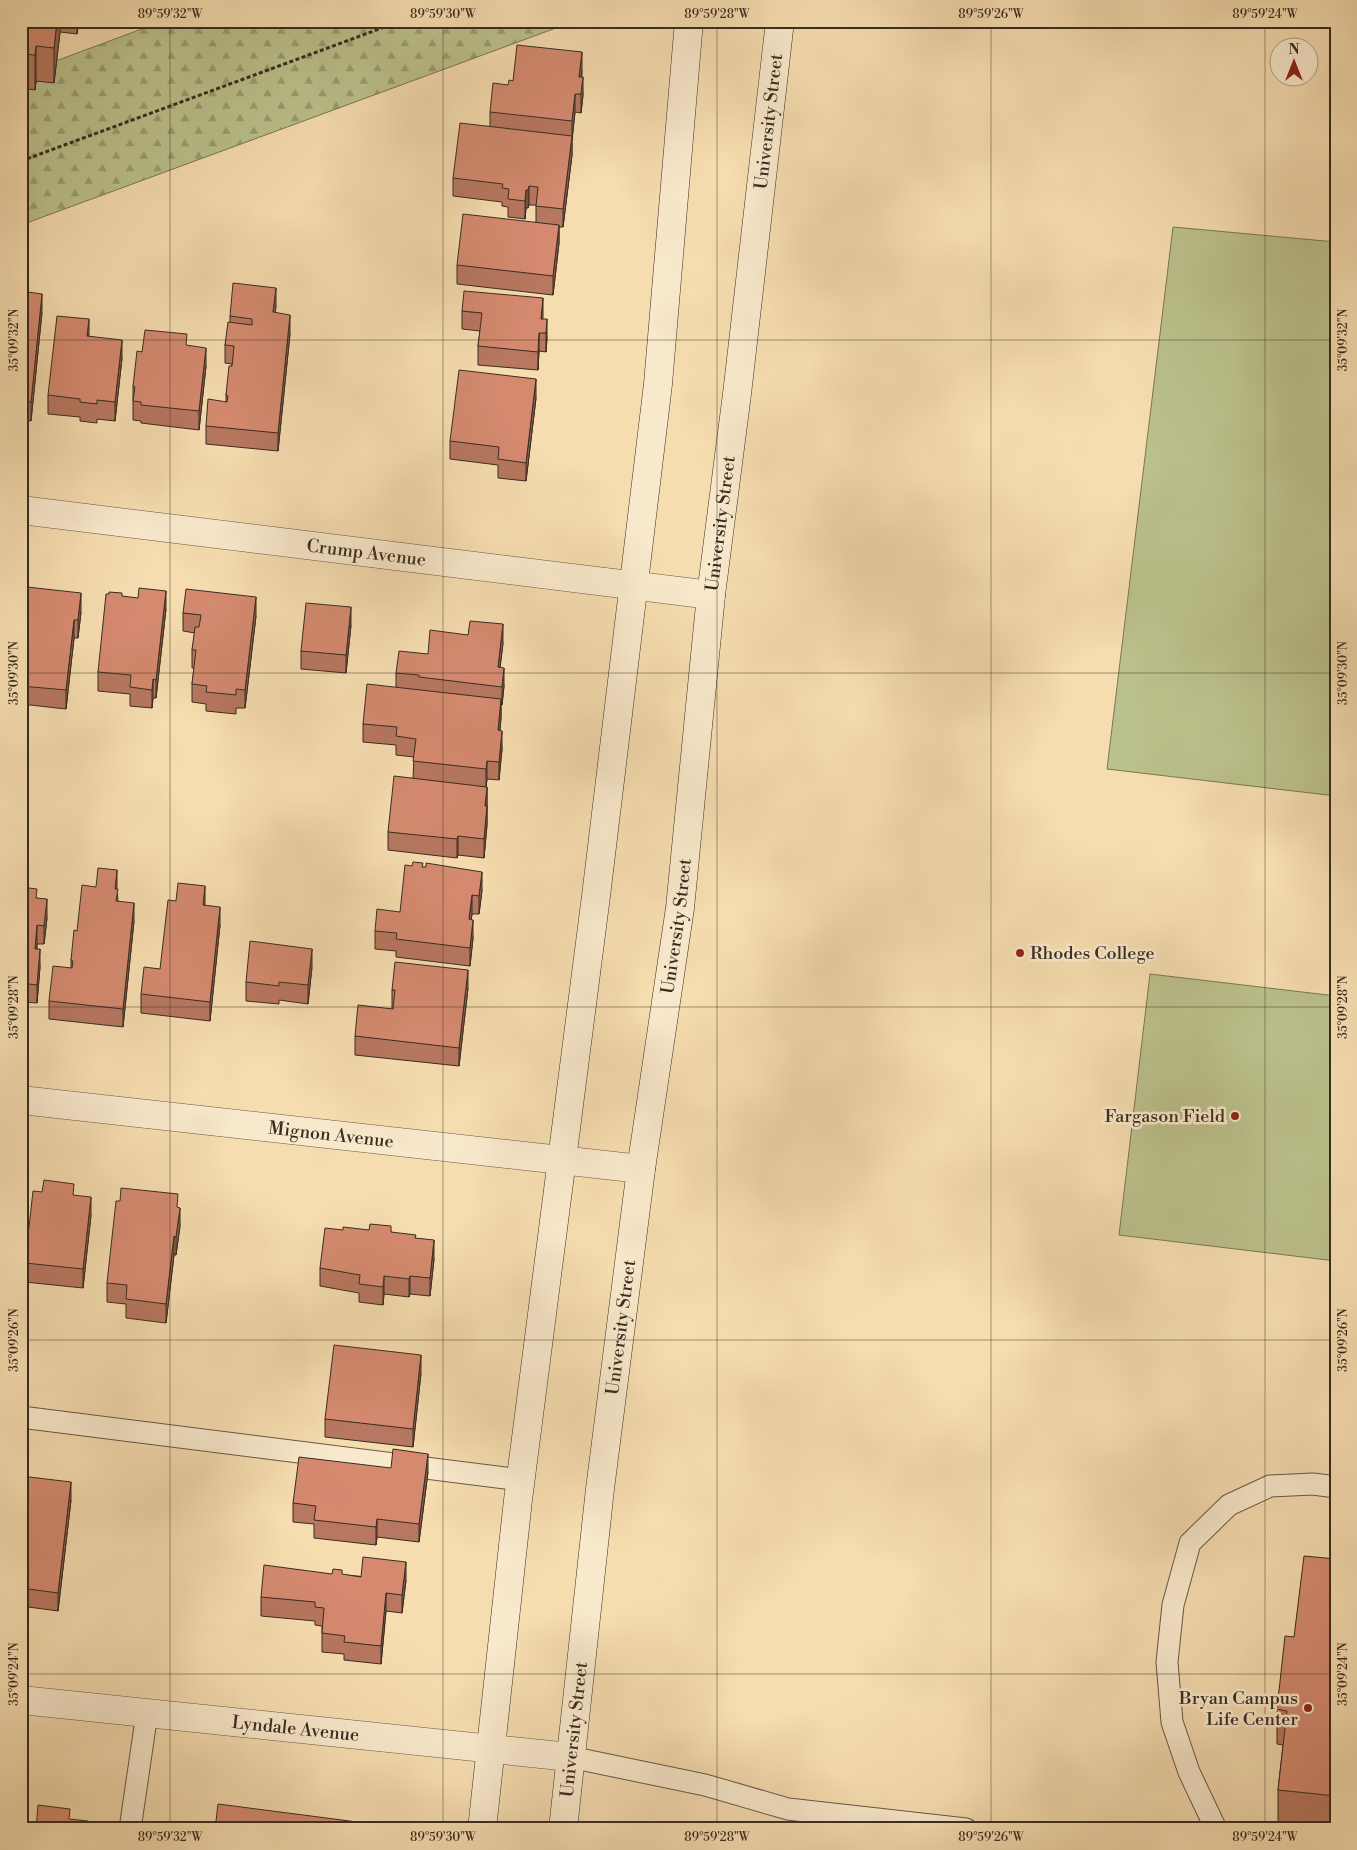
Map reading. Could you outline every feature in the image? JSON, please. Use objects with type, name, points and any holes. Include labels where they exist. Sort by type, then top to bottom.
[{"type":"main road","points":[[482,1829],[521,1480],[597,886],[658,384],[690,21]]},
{"type":"main road","name":"University Street","points":[[563,1829],[599,1496],[641,1169],[680,908],[711,595],[737,394],[780,21]]},
{"type":"main road","name":"Crump Avenue","points":[[21,510],[711,595]]},
{"type":"main road","name":"Mignon Avenue","points":[[21,1100],[641,1169]]},
{"type":"main road","name":"Lyndale Avenue","points":[[21,1700],[570,1757]]},
{"type":"lane","points":[[21,1417],[521,1480]]},
{"type":"lane","points":[[1216,1829],[1189,1772],[1172,1722],[1167,1662],[1173,1605],[1190,1543],[1229,1505],[1270,1486],[1313,1484],[1336,1487]]},
{"type":"lane","points":[[130,1829],[148,1713]]},
{"type":"lane","points":[[570,1757],[705,1785],[788,1810],[966,1829]]},
{"type":"path","points":[[21,161],[401,21]]},
{"type":"green space","points":[[163,21],[575,21],[21,225],[21,74]]},
{"type":"green space","points":[[1173,227],[1336,242],[1336,796],[1107,769]]},
{"type":"green space","name":"Fargason Field","points":[[1150,974],[1336,996],[1336,1261],[1119,1235]]},
{"type":"building","points":[[21,21],[57,21],[54,48],[36,46],[35,55],[21,54]]},
{"type":"building","points":[[517,45],[582,52],[579,77],[583,77],[581,94],[575,94],[572,121],[490,112],[493,83],[508,85],[509,80],[513,81]]},
{"type":"building","points":[[460,123],[572,136],[563,209],[536,206],[538,187],[529,186],[528,190],[526,190],[525,201],[508,199],[509,189],[502,188],[503,184],[453,178]]},
{"type":"building","points":[[463,214],[559,225],[553,276],[457,265]]},
{"type":"building","points":[[233,283],[276,288],[273,312],[290,315],[278,433],[206,426],[208,399],[227,402],[229,366],[232,366],[234,346],[225,345],[228,322],[252,325],[252,319],[230,316]]},
{"type":"building","points":[[21,291],[42,294],[31,402],[21,401]]},
{"type":"building","points":[[464,291],[543,298],[541,319],[547,319],[546,333],[539,333],[538,352],[478,346],[482,313],[462,311]]},
{"type":"building","points":[[57,316],[89,319],[87,336],[122,340],[115,402],[97,400],[97,404],[80,402],[80,399],[48,395]]},
{"type":"building","points":[[145,330],[187,334],[186,345],[206,348],[199,411],[141,405],[141,402],[133,401],[137,351],[142,352]]},
{"type":"building","points":[[459,370],[536,379],[526,463],[498,459],[499,447],[450,441]]},
{"type":"building","points":[[27,587],[81,593],[78,620],[74,620],[66,690],[21,686],[21,636]]},
{"type":"building","points":[[139,588],[166,591],[156,680],[153,679],[152,690],[130,687],[131,675],[98,672],[106,594],[109,594],[109,592],[122,593],[122,596],[138,598]]},
{"type":"building","points":[[186,589],[256,597],[245,690],[236,689],[236,695],[206,692],[207,686],[192,684],[196,650],[192,650],[195,627],[199,627],[201,615],[183,613]]},
{"type":"building","points":[[306,603],[351,607],[346,655],[301,651]]},
{"type":"building","points":[[470,621],[503,624],[498,667],[504,668],[502,687],[396,673],[399,651],[428,654],[430,630],[468,635]]},
{"type":"building","points":[[367,684],[501,699],[498,730],[502,731],[499,762],[487,761],[486,769],[413,761],[416,739],[396,736],[397,727],[363,724]]},
{"type":"building","points":[[394,776],[487,787],[484,839],[458,836],[457,839],[388,832]]},
{"type":"building","points":[[413,862],[423,863],[422,867],[426,867],[426,863],[482,872],[479,896],[472,895],[469,919],[473,920],[470,948],[396,939],[397,933],[375,931],[377,909],[400,912],[405,865],[412,866]]},
{"type":"building","points":[[98,868],[117,870],[115,889],[118,889],[116,901],[134,903],[123,1009],[49,1001],[53,966],[72,968],[74,930],[77,931],[82,885],[96,887]]},
{"type":"building","points":[[178,883],[205,886],[203,905],[220,907],[210,1002],[141,994],[144,967],[160,969],[168,900],[176,901]]},
{"type":"building","points":[[21,887],[37,889],[36,898],[47,899],[44,926],[37,925],[35,949],[40,949],[37,985],[21,983]]},
{"type":"building","points":[[250,941],[312,949],[308,985],[279,982],[279,986],[246,982]]},
{"type":"building","points":[[395,962],[468,970],[459,1048],[355,1036],[358,1005],[393,1009],[395,990],[392,990]]},
{"type":"building","points":[[44,1180],[74,1184],[73,1195],[91,1197],[83,1269],[25,1263],[33,1191],[42,1192]]},
{"type":"building","points":[[121,1188],[178,1194],[177,1207],[180,1208],[176,1237],[174,1236],[166,1304],[126,1299],[127,1285],[107,1283],[116,1201],[120,1201]]},
{"type":"building","points":[[370,1224],[391,1226],[391,1232],[416,1235],[415,1238],[434,1240],[430,1278],[410,1276],[409,1279],[384,1276],[383,1287],[359,1284],[360,1275],[320,1268],[325,1228],[343,1230],[343,1227],[369,1230]]},
{"type":"building","points":[[334,1345],[421,1355],[413,1429],[325,1419]]},
{"type":"building","points":[[393,1449],[428,1454],[419,1524],[377,1519],[376,1527],[314,1520],[316,1506],[293,1503],[299,1457],[391,1468]]},
{"type":"building","points":[[21,1476],[71,1482],[58,1593],[21,1588]]},
{"type":"building","name":"Bryan Campus Life Center","points":[[1304,1556],[1336,1559],[1336,1796],[1278,1790],[1287,1711],[1277,1709],[1285,1636],[1294,1637]]},
{"type":"building","points":[[363,1557],[406,1562],[402,1595],[386,1593],[381,1646],[344,1642],[345,1636],[322,1633],[324,1608],[315,1607],[315,1602],[261,1597],[264,1565],[332,1574],[333,1569],[342,1570],[342,1574],[361,1577]]},
{"type":"building","points":[[218,1804],[365,1823],[365,1829],[215,1829]]},
{"type":"building","points":[[38,1805],[70,1809],[69,1819],[88,1821],[87,1828],[96,1829],[36,1829]]},
{"type":"place","name":"Rhodes College","points":[[1020,953]]},
{"type":"place","name":"Fargason Field","points":[[1235,1116]]},
{"type":"place","name":"Bryan Campus Life Center","points":[[1308,1708]]}]
